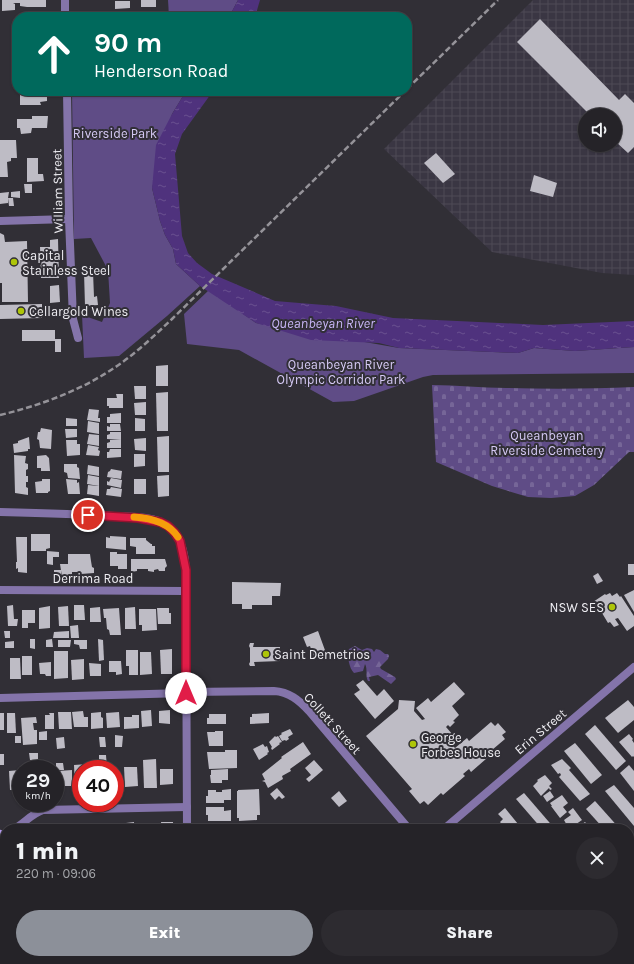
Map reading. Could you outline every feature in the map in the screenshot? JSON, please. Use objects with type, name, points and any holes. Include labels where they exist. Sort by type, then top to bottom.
[{"type":"street","points":[[65,0],[65,12]]},
{"type":"street","name":"William Street","points":[[67,96],[69,219],[73,319],[78,338]]},
{"type":"street","points":[[0,220],[69,219]]},
{"type":"street","points":[[0,512],[138,518],[160,522],[168,526],[180,541],[184,559],[186,591],[187,824]]},
{"type":"street","name":"Derrima Road","points":[[0,590],[186,591]]},
{"type":"street","name":"Erin Street","points":[[450,824],[633,671]]},
{"type":"street","name":"Collett Street","points":[[0,698],[186,692],[280,691],[291,695],[304,705],[405,824]]},
{"type":"street","points":[[25,824],[36,813],[52,809],[187,806]]},
{"type":"shaded area","points":[[533,0],[634,0],[634,275],[602,273],[492,252],[384,149]]},
{"type":"green space","points":[[168,0],[238,0],[232,12],[169,12]]},
{"type":"green space","name":"Riverside Park","points":[[72,96],[183,96],[172,114],[152,188],[160,221],[165,235],[173,249],[176,264],[200,286],[119,356],[84,358],[82,315],[102,322],[110,303],[108,270],[91,238],[74,239]]},
{"type":"green space","name":"Queanbeyan River Olympic Corridor Park","points":[[209,290],[256,323],[399,348],[518,353],[534,348],[575,351],[634,347],[634,373],[433,375],[423,377],[354,401],[333,402],[239,350],[187,344],[184,314]]},
{"type":"green space","name":"Queanbeyan Riverside Cemetery","points":[[432,385],[538,389],[634,387],[634,452],[629,452],[594,485],[575,496],[551,498],[528,497],[492,486],[436,462]]},
{"type":"green space","points":[[355,646],[362,650],[367,648],[372,649],[374,652],[376,649],[388,654],[388,659],[380,667],[396,679],[391,684],[378,675],[369,677],[370,681],[368,681],[365,664],[363,671],[354,673],[349,662],[348,655],[349,649]]},
{"type":"water","points":[[238,0],[260,0],[256,12],[232,12]]},
{"type":"water","name":"Queanbeyan River","points":[[183,96],[209,96],[182,134],[175,154],[182,236],[188,253],[197,263],[212,274],[275,301],[336,306],[393,318],[543,325],[634,321],[634,347],[575,351],[534,348],[518,353],[399,348],[379,343],[311,340],[256,323],[200,286],[176,264],[173,249],[165,235],[160,221],[152,188],[156,145]]},
{"type":"building","points":[[2,0],[46,0],[46,7],[27,7],[20,6],[20,3],[13,3],[15,4],[15,10],[2,11]]},
{"type":"building","points":[[141,0],[156,0],[156,7],[141,7]]},
{"type":"building","points":[[115,1],[130,1],[130,8],[115,9]]},
{"type":"building","points":[[540,19],[619,100],[625,94],[634,103],[634,147],[628,153],[622,147],[622,108],[583,108],[517,42]]},
{"type":"building","points":[[20,96],[47,96],[47,101],[40,102],[41,105],[20,105]]},
{"type":"building","points":[[32,116],[48,116],[47,128],[32,128],[31,133],[21,134],[20,128],[17,128],[17,119],[32,119]]},
{"type":"building","points":[[0,140],[16,140],[17,158],[11,158],[11,161],[7,162],[8,177],[0,177]]},
{"type":"building","points":[[436,153],[455,174],[443,183],[424,163]]},
{"type":"building","points":[[27,158],[38,158],[38,174],[43,174],[44,181],[27,182]]},
{"type":"building","points":[[534,175],[557,183],[553,197],[530,191]]},
{"type":"building","points":[[24,184],[32,184],[32,193],[25,193]]},
{"type":"building","points":[[20,191],[20,198],[11,197],[11,192]]},
{"type":"building","points":[[9,192],[8,203],[0,204],[0,193]]},
{"type":"building","points":[[8,198],[13,198],[14,206],[9,206]]},
{"type":"building","name":"Capital Stainless Steel","points":[[0,233],[4,235],[5,242],[27,241],[28,302],[2,302],[2,283],[0,283]]},
{"type":"building","points":[[58,239],[59,278],[41,278],[40,247],[50,247],[50,240]]},
{"type":"building","points":[[84,272],[93,272],[94,297],[97,296],[98,305],[85,306]]},
{"type":"building","points":[[59,285],[60,302],[50,303],[50,286]]},
{"type":"building","name":"Cellargold Wines","points":[[42,304],[42,318],[0,319],[0,305]]},
{"type":"building","points":[[22,330],[55,330],[55,339],[61,339],[61,352],[55,352],[55,341],[22,341]]},
{"type":"building","points":[[168,365],[168,386],[156,386],[156,366]]},
{"type":"building","points":[[134,386],[146,386],[146,399],[135,399]]},
{"type":"building","points":[[168,392],[168,431],[157,431],[156,393]]},
{"type":"building","points":[[116,394],[123,394],[123,408],[109,408],[109,406],[107,406],[107,398],[117,398]]},
{"type":"building","points":[[146,402],[146,415],[135,415],[134,403]]},
{"type":"building","points":[[89,409],[99,410],[98,418],[100,418],[100,422],[87,420]]},
{"type":"building","points":[[121,413],[121,423],[107,423],[107,417],[110,417],[110,414]]},
{"type":"building","points":[[66,418],[77,419],[77,426],[66,426]]},
{"type":"building","points":[[135,418],[145,419],[145,431],[135,431]]},
{"type":"building","points":[[88,421],[99,423],[99,434],[87,432]]},
{"type":"building","points":[[110,424],[120,424],[121,431],[107,431],[107,426],[110,427]]},
{"type":"building","points":[[41,428],[52,430],[51,449],[40,448],[39,440],[37,439],[38,432],[40,432]]},
{"type":"building","points":[[65,429],[77,429],[77,437],[66,438]]},
{"type":"building","points":[[110,432],[121,432],[121,440],[107,439],[107,435],[110,434]]},
{"type":"building","points":[[89,434],[99,435],[99,446],[87,444]]},
{"type":"building","points":[[169,436],[169,472],[158,472],[157,437]]},
{"type":"building","points":[[29,437],[30,449],[28,449],[28,451],[14,453],[13,444]]},
{"type":"building","points":[[146,438],[146,451],[135,450],[134,439]]},
{"type":"building","points":[[66,440],[77,440],[77,444],[80,444],[80,455],[67,456]]},
{"type":"building","points":[[110,440],[121,440],[121,448],[107,448],[107,443],[110,442]]},
{"type":"building","points":[[88,445],[99,447],[99,456],[86,455]]},
{"type":"building","points":[[110,449],[121,449],[121,457],[107,458],[107,452],[109,452]]},
{"type":"building","points":[[134,454],[145,454],[145,466],[134,467]]},
{"type":"building","points":[[14,455],[26,456],[25,463],[28,464],[28,469],[26,470],[26,476],[28,476],[28,482],[26,482],[26,487],[28,488],[28,495],[15,493]]},
{"type":"building","points":[[46,455],[49,458],[50,471],[41,471],[41,468],[37,468],[37,456]]},
{"type":"building","points":[[64,464],[77,464],[80,479],[68,478],[67,473],[64,472]]},
{"type":"building","points":[[88,465],[99,467],[99,476],[87,474]]},
{"type":"building","points":[[111,469],[122,471],[121,479],[107,477],[108,472]]},
{"type":"building","points":[[88,475],[99,477],[99,486],[87,484]]},
{"type":"building","points":[[169,475],[169,496],[158,497],[157,476]]},
{"type":"building","points":[[111,478],[122,480],[121,488],[107,485],[107,481],[109,482]]},
{"type":"building","points":[[42,479],[50,479],[50,491],[48,493],[36,493],[35,482],[42,481]]},
{"type":"building","points":[[66,479],[77,480],[77,483],[79,482],[80,494],[68,494]]},
{"type":"building","points":[[134,479],[146,479],[146,494],[134,494]]},
{"type":"building","points":[[88,485],[99,486],[99,496],[87,494]]},
{"type":"building","points":[[111,487],[122,489],[121,497],[106,495],[107,489],[110,489]]},
{"type":"building","points":[[31,534],[50,534],[50,548],[46,549],[46,551],[31,551]]},
{"type":"building","points":[[110,536],[126,537],[126,550],[106,548],[106,537],[110,538]]},
{"type":"building","points":[[16,537],[27,537],[27,573],[18,572],[18,568],[16,569]]},
{"type":"building","points":[[130,538],[146,538],[152,546],[155,546],[155,554],[136,554],[136,547],[130,546]]},
{"type":"building","points":[[47,551],[59,552],[59,557],[53,557],[53,565],[47,564]]},
{"type":"building","points":[[110,552],[127,554],[127,569],[118,569],[118,566],[110,566]]},
{"type":"building","points":[[68,554],[90,554],[94,573],[81,574],[81,572],[72,572],[72,578],[62,577],[60,564],[68,564]]},
{"type":"building","points":[[131,559],[165,559],[167,566],[165,571],[159,571],[158,569],[154,570],[154,572],[148,571],[148,569],[137,569],[137,571],[131,572]]},
{"type":"building","points":[[628,564],[634,564],[634,575],[628,575]]},
{"type":"building","points":[[54,570],[61,570],[61,577],[54,577]]},
{"type":"building","points":[[598,573],[603,581],[597,584],[593,576]]},
{"type":"building","points":[[232,582],[281,583],[280,596],[272,596],[272,605],[252,605],[252,609],[242,609],[242,604],[232,604]]},
{"type":"building","points":[[634,590],[634,612],[624,595]]},
{"type":"building","name":"NSW SES","points":[[610,593],[612,596],[617,593],[620,597],[621,596],[634,616],[634,626],[627,631],[618,618],[615,619],[619,625],[614,627],[610,622],[608,623],[593,602],[605,594]]},
{"type":"building","points":[[13,605],[14,619],[18,619],[17,626],[8,626],[7,606]]},
{"type":"building","points":[[74,605],[84,605],[85,620],[74,620]]},
{"type":"building","points":[[50,606],[50,628],[39,629],[39,608]]},
{"type":"building","points":[[68,606],[69,626],[59,626],[58,607]]},
{"type":"building","points":[[100,607],[101,622],[90,622],[90,608]]},
{"type":"building","points":[[135,607],[136,629],[125,629],[125,608]]},
{"type":"building","points":[[119,608],[121,635],[110,635],[109,630],[107,629],[106,618],[104,618],[103,609]]},
{"type":"building","points":[[157,608],[169,608],[169,613],[171,613],[171,624],[158,624]]},
{"type":"building","points":[[139,609],[156,609],[157,630],[142,631],[142,625],[139,625]]},
{"type":"building","points":[[22,610],[35,610],[35,623],[28,623],[28,628],[22,628]]},
{"type":"building","points":[[78,625],[79,638],[71,638],[70,626]]},
{"type":"building","points":[[4,631],[10,631],[10,638],[5,638]]},
{"type":"building","points":[[69,631],[69,638],[53,638],[54,632]]},
{"type":"building","points":[[318,631],[326,653],[314,658],[310,646],[307,647],[303,637]]},
{"type":"building","points":[[30,639],[35,639],[35,649],[30,648]]},
{"type":"building","points":[[52,639],[53,647],[46,647],[46,640]]},
{"type":"building","points":[[98,639],[103,640],[104,660],[99,661]]},
{"type":"building","points":[[58,640],[71,640],[70,647],[58,647]]},
{"type":"building","points":[[74,640],[87,640],[87,649],[80,649],[79,645],[74,644]]},
{"type":"building","points":[[14,641],[14,648],[5,648],[5,642]]},
{"type":"building","name":"Saint Demetrios","points":[[250,643],[254,643],[253,647],[280,647],[282,655],[280,657],[280,661],[254,662],[255,666],[250,666]]},
{"type":"building","points":[[172,649],[172,674],[161,674],[160,650]]},
{"type":"building","points":[[126,650],[138,650],[138,675],[129,675],[129,666],[126,666]]},
{"type":"building","points":[[54,651],[68,651],[68,678],[54,679]]},
{"type":"building","points":[[140,652],[151,652],[152,674],[140,675]]},
{"type":"building","points":[[22,656],[32,656],[32,675],[22,675]]},
{"type":"building","points":[[10,658],[20,658],[21,679],[10,679]]},
{"type":"building","points":[[84,659],[84,679],[72,680],[71,660]]},
{"type":"building","points":[[109,661],[121,661],[122,674],[116,675],[116,672],[109,672]]},
{"type":"building","points":[[51,662],[51,676],[40,674],[39,663]]},
{"type":"building","points":[[89,663],[101,664],[101,676],[90,676]]},
{"type":"building","points":[[363,680],[377,696],[384,689],[394,701],[375,719],[354,694],[360,690],[356,685]]},
{"type":"building","name":"George Forbes House","points":[[454,682],[465,694],[452,706],[459,715],[450,727],[448,725],[446,727],[453,735],[447,740],[455,748],[467,738],[469,741],[491,722],[495,726],[498,723],[506,732],[502,735],[505,739],[492,750],[494,752],[471,772],[469,769],[463,774],[465,776],[443,795],[441,793],[428,805],[424,801],[420,804],[409,791],[412,789],[366,736],[398,709],[399,700],[415,701],[414,711],[422,720],[425,719],[416,708],[428,698],[431,702]]},
{"type":"building","points":[[628,700],[634,707],[634,720],[618,733],[605,718]]},
{"type":"building","points":[[151,710],[152,726],[142,727],[141,711]]},
{"type":"building","points":[[170,710],[170,724],[159,723],[159,711]]},
{"type":"building","points":[[83,711],[84,717],[88,717],[88,727],[74,727],[72,712]]},
{"type":"building","points":[[58,712],[71,712],[72,729],[59,729]]},
{"type":"building","points":[[101,712],[101,717],[103,718],[103,728],[91,729],[91,713]]},
{"type":"building","points":[[119,712],[120,727],[107,728],[106,713]]},
{"type":"building","points":[[0,713],[4,713],[4,730],[0,730]]},
{"type":"building","points":[[7,713],[15,713],[16,733],[7,733]]},
{"type":"building","points":[[49,713],[54,713],[54,729],[45,729],[45,715],[50,715]]},
{"type":"building","points":[[269,713],[269,723],[250,724],[250,717],[252,717],[252,714]]},
{"type":"building","points":[[209,714],[226,714],[226,724],[207,724]]},
{"type":"building","points":[[132,715],[139,715],[139,728],[124,729],[124,717],[132,717]]},
{"type":"building","points":[[36,717],[37,723],[33,723],[34,730],[37,730],[37,744],[23,745],[21,718]]},
{"type":"building","points":[[595,725],[626,761],[616,770],[585,734]]},
{"type":"building","points":[[290,729],[293,734],[288,737],[289,739],[286,741],[282,741],[279,736],[282,734],[281,733]]},
{"type":"building","points":[[47,731],[47,740],[39,740],[39,732]]},
{"type":"building","points":[[223,731],[223,746],[209,746],[207,732]]},
{"type":"building","points":[[629,734],[634,743],[634,757],[632,757],[619,742]]},
{"type":"building","points":[[115,735],[123,736],[122,747],[115,747]]},
{"type":"building","points":[[15,736],[21,736],[21,743],[15,743]]},
{"type":"building","points":[[275,736],[278,736],[282,742],[272,750],[269,742]]},
{"type":"building","points":[[64,737],[65,748],[57,749],[56,738]]},
{"type":"building","points":[[99,737],[105,737],[106,747],[100,747]]},
{"type":"building","points":[[303,742],[311,754],[290,769],[291,771],[282,776],[283,779],[268,788],[265,782],[262,781],[265,780],[262,774],[282,758],[281,757]]},
{"type":"building","points":[[575,743],[602,775],[591,784],[564,751]]},
{"type":"building","points":[[263,744],[265,747],[267,746],[269,752],[259,760],[253,749]]},
{"type":"building","points":[[225,750],[237,750],[237,768],[209,769],[207,752],[225,752]]},
{"type":"building","points":[[29,753],[38,753],[38,760],[30,760]]},
{"type":"building","points":[[0,754],[4,754],[4,765],[0,765]]},
{"type":"building","points":[[99,755],[106,755],[106,760],[99,760]]},
{"type":"building","points":[[156,759],[157,788],[144,788],[143,760]]},
{"type":"building","points":[[562,759],[571,768],[569,770],[590,794],[580,801],[559,777],[561,775],[560,773],[558,774],[551,765]]},
{"type":"building","points":[[314,760],[323,770],[309,782],[306,779],[311,775],[305,768]]},
{"type":"building","points":[[629,765],[634,771],[634,791],[620,773]]},
{"type":"building","points":[[124,767],[137,767],[138,786],[125,787]]},
{"type":"building","points":[[160,769],[173,769],[173,784],[160,785]]},
{"type":"building","points":[[228,769],[228,780],[222,780],[222,783],[211,783],[211,770]]},
{"type":"building","points":[[72,770],[72,786],[64,786],[64,771]]},
{"type":"building","points":[[9,771],[12,771],[12,790],[10,790]]},
{"type":"building","points":[[545,775],[552,783],[549,786],[552,789],[550,790],[549,788],[541,796],[533,786],[538,781],[537,780]]},
{"type":"building","points":[[614,785],[634,808],[634,824],[632,824],[605,791]]},
{"type":"building","points":[[277,788],[285,797],[282,799],[279,796],[275,800],[270,794]]},
{"type":"building","points":[[231,789],[231,800],[224,800],[224,803],[206,803],[208,790],[222,792],[222,790]]},
{"type":"building","points":[[259,789],[260,815],[257,815],[257,820],[239,821],[239,818],[237,818],[237,791]]},
{"type":"building","points":[[339,791],[347,801],[339,807],[331,798]]},
{"type":"building","points":[[550,791],[554,797],[547,802],[543,796]]},
{"type":"building","points":[[524,793],[551,824],[538,824],[516,799]]},
{"type":"building","points":[[562,795],[568,803],[563,807],[567,812],[560,818],[550,803]]},
{"type":"building","points":[[595,801],[616,824],[600,824],[586,809]]},
{"type":"building","points":[[206,807],[224,807],[224,811],[231,810],[231,821],[208,821]]},
{"type":"building","points":[[505,808],[518,824],[502,824],[500,822],[503,819],[498,814]]},
{"type":"building","points":[[573,808],[582,820],[576,824],[566,824],[564,820],[571,815],[568,812]]},
{"type":"building","points":[[134,822],[134,824],[126,824]]},
{"type":"building","points":[[161,822],[173,822],[173,824],[161,824]]},
{"type":"building","points":[[145,823],[156,823],[156,824]]},
{"type":"railway","points":[[412,84],[498,0]]},
{"type":"railway","points":[[0,415],[43,403],[71,392],[119,365],[172,319],[400,96]]},
{"type":"slow traffic","points":[[134,517],[160,522],[168,526],[178,537]]},
{"type":"place","name":"Capital Stainless Steel","points":[[14,262]]},
{"type":"place","name":"Cellargold Wines","points":[[21,311]]},
{"type":"place","name":"NSW SES","points":[[612,607]]},
{"type":"place","name":"Saint Demetrios","points":[[266,654]]},
{"type":"place","name":"George Forbes House","points":[[413,744]]},
{"type":"route","points":[[88,515],[150,519],[168,526],[180,541],[186,570],[186,693]]}]
